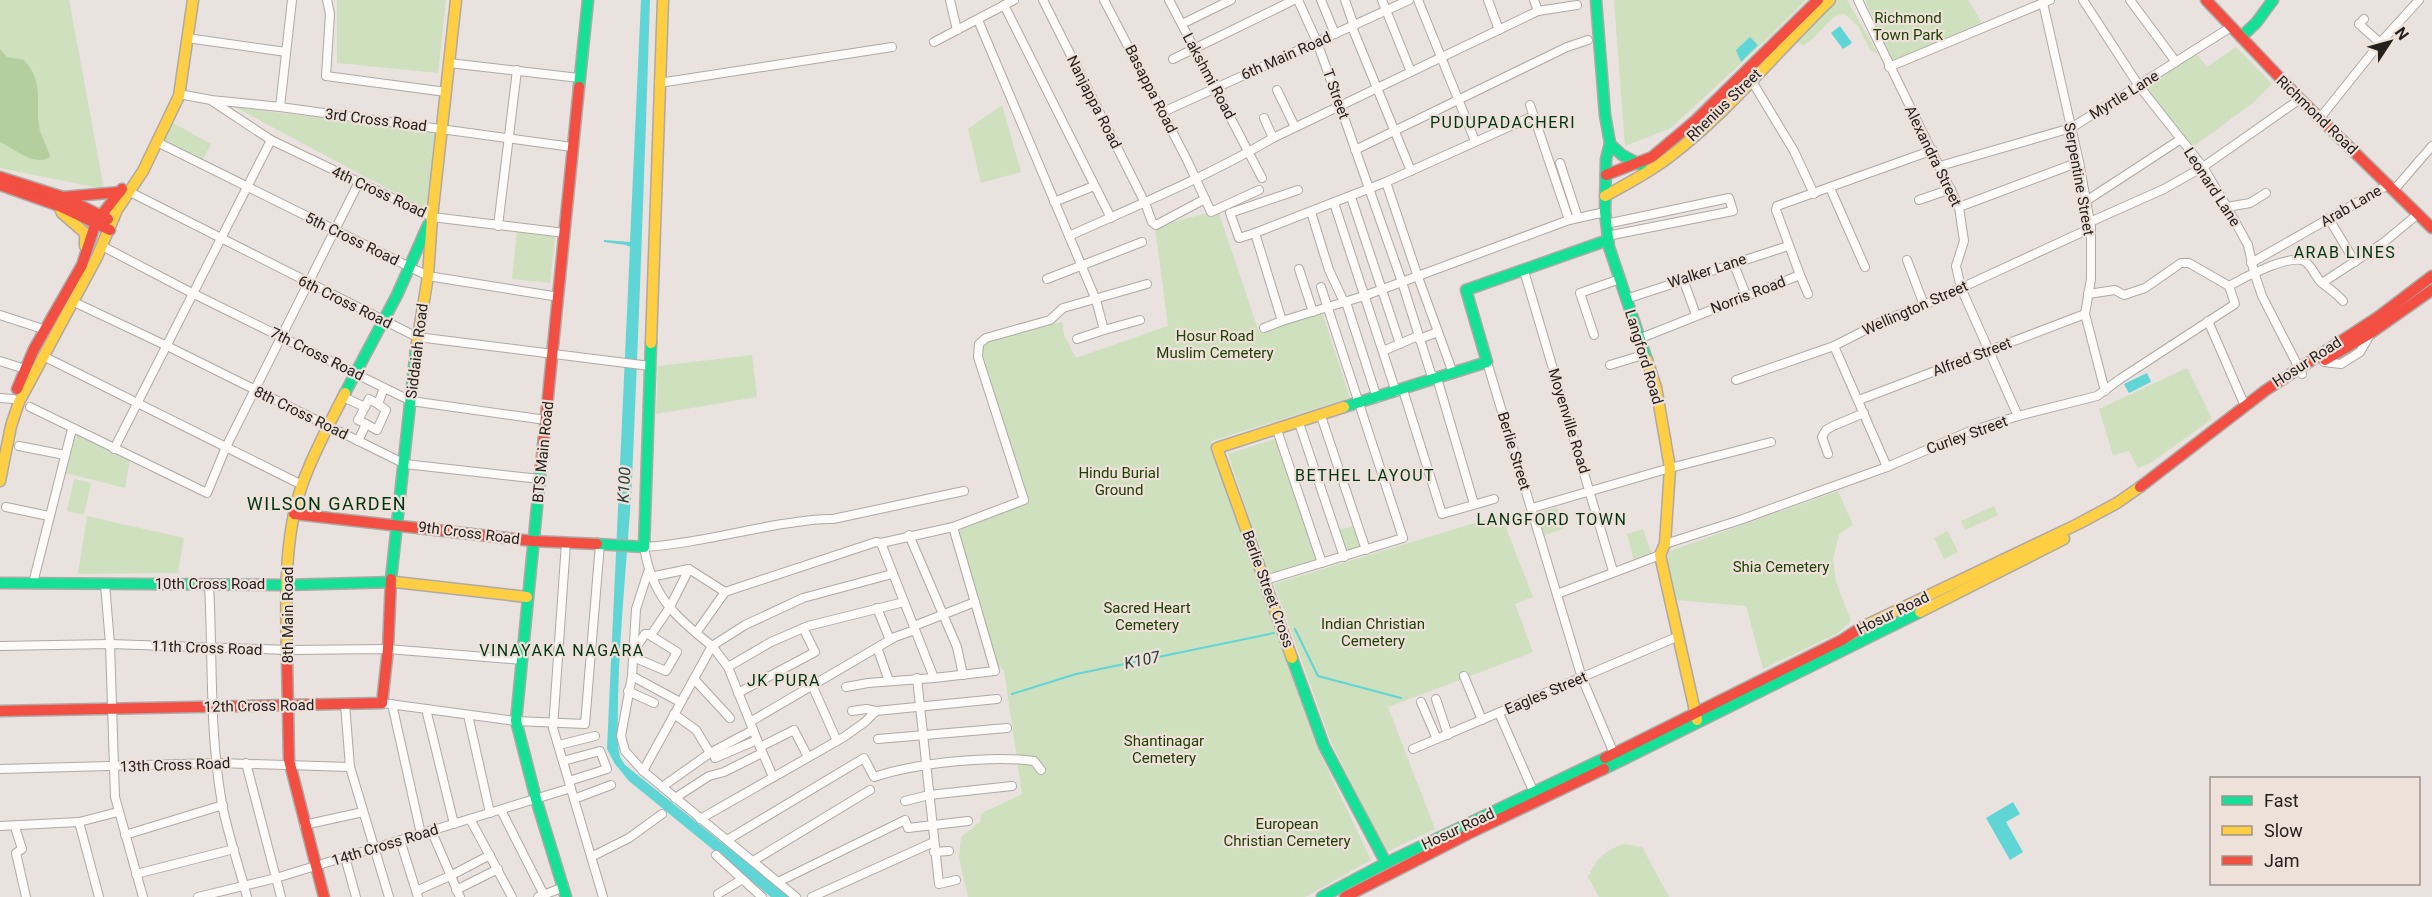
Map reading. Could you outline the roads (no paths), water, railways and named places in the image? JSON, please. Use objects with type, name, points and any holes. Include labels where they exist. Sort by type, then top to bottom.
[{"type":"main road","points":[[0,481],[11,426],[19,402],[74,303],[173,91],[187,0]]},
{"type":"main road","points":[[0,448],[2,425],[25,369],[82,265],[98,218],[142,171],[158,142],[179,94],[193,0]]},
{"type":"main road","name":"Siddaiah Road","points":[[387,704],[392,580],[417,337],[428,276],[432,217],[456,0]]},
{"type":"main road","name":"BTS Main Road","points":[[565,892],[536,799],[516,721],[588,0]]},
{"type":"main road","points":[[644,547],[645,365],[663,0]]},
{"type":"main road","name":"Langford Road","points":[[1596,0],[1605,119],[1609,123],[1610,144],[1605,175],[1606,224],[1620,279],[1641,338],[1661,408],[1670,468],[1662,549],[1697,718]]},
{"type":"main road","name":"Rhenius Street","points":[[1605,175],[1661,163],[1686,141],[1818,0]]},
{"type":"main road","name":"Rhenius Street","points":[[1748,76],[1830,0]]},
{"type":"main road","name":"Richmond Road","points":[[2206,0],[2300,99],[2432,228]]},
{"type":"main road","points":[[2241,38],[2274,0]]},
{"type":"main road","points":[[1605,119],[1603,143],[1606,159]]},
{"type":"main road","points":[[1610,144],[1622,155],[1643,168]]},
{"type":"main road","name":"Rhenius Street","points":[[1605,195],[1643,168]]},
{"type":"main road","points":[[0,177],[98,218],[111,226]]},
{"type":"main road","points":[[0,185],[61,202],[124,192]]},
{"type":"main road","points":[[61,202],[62,213],[84,233],[86,238],[82,265]]},
{"type":"main road","name":"8th Main Road","points":[[324,897],[289,766],[286,585],[294,514],[302,485],[328,426],[409,268],[432,217]]},
{"type":"main road","name":"Berlie Street","points":[[1487,362],[1466,290],[1524,271],[1608,238]]},
{"type":"main road","name":"Hosur Road","points":[[1322,897],[1386,863],[1614,754],[1697,718],[1842,640],[1856,630],[2078,524],[2117,503],[2152,479],[2298,367],[2378,317],[2432,276]]},
{"type":"main road","name":"Hosur Road","points":[[1345,897],[1697,718],[2113,513],[2150,489],[2268,397],[2298,367],[2321,362],[2371,333],[2432,290]]},
{"type":"main road","name":"Berlie Street Cross","points":[[1386,863],[1324,746],[1217,448],[1487,362]]},
{"type":"main road","name":"9th Cross Road","points":[[294,514],[399,524],[533,541],[644,547]]},
{"type":"main road","name":"10th Cross Road","points":[[0,583],[286,585],[392,580],[527,597]]},
{"type":"main road","name":"12th Cross Road","points":[[0,711],[387,704]]},
{"type":"street","points":[[280,107],[292,0]]},
{"type":"street","points":[[327,0],[330,14],[326,76],[446,92]]},
{"type":"street","points":[[950,0],[957,30]]},
{"type":"street","points":[[934,42],[1014,0]]},
{"type":"street","name":"Nanjappa Road","points":[[1043,0],[1145,203],[1152,222],[1156,225],[1205,199]]},
{"type":"street","name":"Basappa Road","points":[[1104,0],[1163,112],[1205,199]]},
{"type":"street","name":"Lakshmi Road","points":[[1169,0],[1262,178]]},
{"type":"street","points":[[1182,24],[1231,0]]},
{"type":"street","points":[[1173,59],[1296,0]]},
{"type":"street","name":"T Street","points":[[1296,0],[1317,42],[1402,282],[1431,374],[1437,378]]},
{"type":"street","points":[[1321,0],[1335,34]]},
{"type":"street","points":[[1345,0],[1377,89],[1411,171]]},
{"type":"street","points":[[1382,0],[1411,72]]},
{"type":"street","name":"6th Main Road","points":[[1163,112],[1409,0]]},
{"type":"street","points":[[1418,0],[1475,141]]},
{"type":"street","points":[[1488,0],[1499,30]]},
{"type":"street","points":[[1534,0],[1538,11]]},
{"type":"street","name":"Alexandra Street","points":[[1858,0],[1959,207],[1964,241],[1956,266],[1961,288],[2018,416]]},
{"type":"street","name":"Leonard Lane","points":[[2082,0],[2139,86],[2203,167],[2227,207],[2248,245],[2262,296],[2298,367]]},
{"type":"street","points":[[2130,0],[2176,62]]},
{"type":"street","points":[[2320,118],[2380,43],[2419,0]]},
{"type":"street","points":[[1889,67],[2047,2]]},
{"type":"street","name":"Serpentine Street","points":[[2047,2],[2090,225],[2091,279],[2085,314],[2105,391]]},
{"type":"street","points":[[1069,236],[1145,203],[1295,127],[1538,11],[1563,4],[1577,5]]},
{"type":"street","points":[[1004,5],[1111,218]]},
{"type":"street","points":[[2364,19],[2359,24],[2380,43]]},
{"type":"street","points":[[978,20],[1096,300],[1104,330]]},
{"type":"street","name":"Myrtle Lane","points":[[1940,166],[2071,128],[2231,27]]},
{"type":"street","points":[[187,38],[286,52]]},
{"type":"street","points":[[1355,150],[1567,47],[1588,40]]},
{"type":"street","points":[[659,82],[892,46]]},
{"type":"street","points":[[449,63],[579,78]]},
{"type":"street","points":[[498,226],[517,70]]},
{"type":"street","points":[[1748,76],[1794,151],[1814,194]]},
{"type":"street","points":[[1277,90],[1295,127]]},
{"type":"street","name":"3rd Cross Road","points":[[179,94],[572,147]]},
{"type":"street","name":"Wellington Street","points":[[1736,380],[1834,346],[1885,320],[1961,288],[2164,189],[2203,167],[2300,99]]},
{"type":"street","name":"4th Cross Road","points":[[211,100],[270,140],[432,217],[565,233]]},
{"type":"street","points":[[1530,105],[1569,220]]},
{"type":"street","points":[[1298,190],[1230,213],[1239,238],[1351,197],[1533,116]]},
{"type":"street","points":[[1264,118],[1273,138]]},
{"type":"street","points":[[2086,201],[2181,139]]},
{"type":"street","points":[[114,449],[270,140]]},
{"type":"street","name":"5th Cross Road","points":[[158,142],[428,276],[559,297]]},
{"type":"street","name":"Arab Lane","points":[[2253,267],[2263,256],[2391,188],[2432,146]]},
{"type":"street","name":"Norris Road","points":[[1641,338],[1800,275],[1775,208],[1933,150]]},
{"type":"street","points":[[1959,207],[2079,162]]},
{"type":"street","points":[[1560,163],[1578,218]]},
{"type":"street","points":[[30,407],[207,493],[226,447],[359,182]]},
{"type":"street","points":[[1386,182],[1453,373]]},
{"type":"street","points":[[1054,202],[1095,186]]},
{"type":"street","points":[[1830,188],[1865,267]]},
{"type":"street","points":[[1919,200],[1951,189]]},
{"type":"street","points":[[1205,199],[1211,212],[1259,190]]},
{"type":"street","name":"6th Cross Road","points":[[124,192],[417,337],[645,365]]},
{"type":"street","points":[[2227,207],[2250,203],[2266,193]]},
{"type":"street","points":[[1351,197],[1400,344]]},
{"type":"street","points":[[1606,224],[1729,198],[1733,210],[1608,238]]},
{"type":"street","points":[[1334,203],[1383,351],[1442,514],[1494,499]]},
{"type":"street","points":[[1311,212],[1329,270],[1345,302],[1377,398]]},
{"type":"street","points":[[1264,328],[1418,277],[1569,220],[1605,212]]},
{"type":"street","points":[[2322,283],[2383,243],[2418,214]]},
{"type":"street","points":[[2329,219],[2355,262]]},
{"type":"street","points":[[1255,233],[1282,321]]},
{"type":"street","points":[[1047,279],[1142,242]]},
{"type":"street","name":"7th Cross Road","points":[[102,246],[411,401],[546,420]]},
{"type":"street","name":"Walker Lane","points":[[1626,299],[1733,262],[1788,246]]},
{"type":"street","points":[[2263,256],[2268,268]]},
{"type":"street","points":[[1907,260],[1924,305]]},
{"type":"street","points":[[2088,294],[2115,290],[2124,295],[2145,288],[2181,263],[2189,263],[2229,286],[2253,267],[2268,268],[2289,261],[2302,260],[2308,264],[2322,283],[2335,291],[2343,302]]},
{"type":"street","points":[[1733,262],[1746,295]]},
{"type":"street","points":[[1299,269],[1314,312]]},
{"type":"street","name":"Moyenville Road","points":[[1524,271],[1613,571]]},
{"type":"street","points":[[1800,275],[1808,294]]},
{"type":"street","points":[[1594,335],[1580,293],[1620,279]]},
{"type":"street","points":[[1683,279],[1696,315]]},
{"type":"street","points":[[696,633],[725,592],[876,542],[953,527],[1024,500],[978,357],[979,344],[986,338],[1050,320],[1063,308],[1147,284]]},
{"type":"street","name":"Curley Street","points":[[1557,594],[1662,549],[1887,467],[1968,432],[2018,416],[2097,396],[2235,304],[2229,286]]},
{"type":"street","points":[[1265,580],[1403,538],[1321,287]]},
{"type":"street","name":"8th Cross Road","points":[[74,303],[167,346],[405,464],[540,479]]},
{"type":"street","name":"Alfred Street","points":[[1859,400],[2085,314]]},
{"type":"street","points":[[0,315],[46,330]]},
{"type":"street","points":[[1077,339],[1140,320]]},
{"type":"street","points":[[2208,321],[2245,406]]},
{"type":"street","points":[[1383,351],[1438,332]]},
{"type":"street","points":[[1834,346],[1887,467]]},
{"type":"street","points":[[1610,365],[1646,354]]},
{"type":"street","points":[[43,356],[302,485]]},
{"type":"street","points":[[0,361],[25,369]]},
{"type":"street","name":"Berlie Street","points":[[1487,362],[1581,678],[1614,754]]},
{"type":"street","points":[[1437,378],[1474,504]]},
{"type":"street","points":[[378,404],[384,388]]},
{"type":"street","points":[[343,397],[364,407]]},
{"type":"street","points":[[0,398],[13,399]]},
{"type":"street","points":[[369,399],[378,404],[386,410],[377,430],[358,420],[369,399]]},
{"type":"street","points":[[1828,454],[1822,437],[1826,430],[1864,413]]},
{"type":"street","points":[[1321,416],[1366,550]]},
{"type":"street","points":[[1299,423],[1344,557]]},
{"type":"street","points":[[358,441],[366,424]]},
{"type":"street","points":[[33,583],[72,429]]},
{"type":"street","points":[[1277,430],[1322,563]]},
{"type":"street","points":[[1532,508],[1670,468],[1771,442]]},
{"type":"street","points":[[19,446],[65,455]]},
{"type":"street","points":[[773,777],[728,667],[712,646],[670,607],[649,574],[644,547],[670,546],[746,530],[816,519],[833,519],[964,491]]},
{"type":"street","points":[[6,507],[49,516]]},
{"type":"street","points":[[846,687],[994,671],[953,527]]},
{"type":"street","points":[[909,535],[957,647],[963,675]]},
{"type":"street","points":[[566,543],[554,723],[603,897]]},
{"type":"street","points":[[880,543],[934,678]]},
{"type":"street","name":"12th Cross Road","points":[[387,704],[516,721],[585,724],[600,544]]},
{"type":"street","points":[[649,574],[689,569],[725,592]]},
{"type":"street","points":[[651,635],[670,607],[689,569]]},
{"type":"street","points":[[649,574],[636,609],[632,676],[628,691],[622,745],[643,771],[796,897]]},
{"type":"street","points":[[643,771],[712,646],[745,625],[803,598],[892,574]]},
{"type":"street","points":[[105,584],[110,644],[115,797],[143,897]]},
{"type":"street","points":[[209,584],[213,649],[212,707],[222,805],[247,897]]},
{"type":"street","points":[[728,667],[771,642],[803,628],[904,602]]},
{"type":"street","points":[[662,787],[812,686],[890,640],[943,613],[975,602]]},
{"type":"street","points":[[877,608],[890,640]]},
{"type":"street","points":[[738,693],[815,652],[803,628]]},
{"type":"street","points":[[645,634],[651,635],[676,652],[666,671],[633,654],[645,634]]},
{"type":"street","name":"Eagles Street","points":[[1413,749],[1679,636]]},
{"type":"street","name":"11th Cross Road","points":[[0,646],[110,644],[213,649],[388,649],[522,660]]},
{"type":"street","points":[[875,649],[878,650],[889,681]]},
{"type":"street","points":[[632,676],[680,702]]},
{"type":"street","points":[[1464,676],[1482,720]]},
{"type":"street","points":[[917,678],[939,884],[956,880]]},
{"type":"street","points":[[694,679],[730,718]]},
{"type":"street","points":[[812,686],[837,741]]},
{"type":"street","points":[[628,691],[654,703]]},
{"type":"street","points":[[852,711],[866,709],[876,711],[997,699]]},
{"type":"street","points":[[1436,699],[1448,735]]},
{"type":"street","points":[[1421,702],[1437,739]]},
{"type":"street","points":[[345,704],[350,767],[389,897]]},
{"type":"street","points":[[387,704],[421,834]]},
{"type":"street","points":[[426,709],[454,824]]},
{"type":"street","points":[[700,819],[837,741],[865,722],[876,711]]},
{"type":"street","points":[[1499,713],[1534,793]]},
{"type":"street","points":[[674,714],[696,730],[712,755]]},
{"type":"street","points":[[468,715],[490,813]]},
{"type":"street","points":[[878,739],[1007,728]]},
{"type":"street","points":[[675,798],[709,776],[724,772],[760,747],[794,730],[808,757]]},
{"type":"street","points":[[559,746],[595,736]]},
{"type":"street","points":[[712,755],[760,747]]},
{"type":"street","name":"14th Cross Road","points":[[198,897],[315,867],[501,810],[536,799],[607,769],[600,751],[563,761]]},
{"type":"street","points":[[727,840],[864,758],[874,777],[897,770],[1010,758],[1034,761],[1041,770]]},
{"type":"street","name":"13th Cross Road","points":[[0,769],[217,763],[350,767]]},
{"type":"street","points":[[246,763],[281,897]]},
{"type":"street","points":[[574,799],[611,785]]},
{"type":"street","points":[[904,801],[928,795],[1012,786]]},
{"type":"street","points":[[753,861],[870,790]]},
{"type":"street","points":[[125,835],[222,805]]},
{"type":"street","points":[[501,810],[541,896],[565,892]]},
{"type":"street","points":[[0,826],[79,822],[118,812]]},
{"type":"street","points":[[304,825],[363,812]]},
{"type":"street","points":[[591,857],[621,842],[662,814]]},
{"type":"street","points":[[470,819],[512,897]]},
{"type":"street","points":[[778,882],[905,820],[908,828],[968,820]]},
{"type":"street","points":[[79,822],[99,897]]},
{"type":"street","points":[[15,827],[22,849],[16,854],[26,897]]},
{"type":"street","points":[[431,831],[458,893],[498,869]]},
{"type":"street","points":[[400,840],[417,894],[490,855]]},
{"type":"street","points":[[812,897],[934,842]]},
{"type":"street","points":[[136,874],[234,849]]},
{"type":"street","points":[[934,852],[949,851]]},
{"type":"street","points":[[716,855],[762,897]]},
{"type":"street","points":[[345,857],[356,897]]},
{"type":"street","points":[[718,894],[741,880]]},
{"type":"water","name":"K100","points":[[641,0],[650,0],[635,420],[620,646],[618,746],[620,757],[625,765],[790,897],[771,897],[629,781],[615,764],[607,749],[630,247],[604,242],[604,240],[630,242]]},
{"type":"water","points":[[1840,26],[1852,43],[1843,49],[1831,33]]},
{"type":"water","points":[[1750,37],[1758,45],[1741,62],[1736,50]]},
{"type":"water","points":[[2147,373],[2151,382],[2129,393],[2124,384]]},
{"type":"water","points":[[2013,802],[2020,814],[2006,822],[2023,852],[2010,860],[1986,818]]},
{"type":"waterway","name":"K107","points":[[1295,629],[1318,676],[1401,698]]},
{"type":"waterway","name":"K107","points":[[1012,694],[1076,674],[1274,633]]},
{"type":"district","name":"PUDUPADACHERI","points":[[1503,122]]},
{"type":"district","name":"ARAB LINES","points":[[2345,252]]},
{"type":"district","name":"BETHEL LAYOUT","points":[[1365,475]]},
{"type":"district","name":"WILSON GARDEN","points":[[327,503]]},
{"type":"district","name":"LANGFORD TOWN","points":[[1552,519]]},
{"type":"district","name":"VINAYAKA NAGARA","points":[[562,650]]},
{"type":"district","name":"JK PURA","points":[[784,680]]},
{"type":"park label","name":"Richmond Town Park","points":[[1908,26]]},
{"type":"park label","name":"Hosur Road Muslim Cemetery","points":[[1215,344]]},
{"type":"park label","name":"Hindu Burial Ground","points":[[1119,482]]},
{"type":"park label","name":"Shia Cemetery","points":[[1781,567]]},
{"type":"park label","name":"Sacred Heart Cemetery","points":[[1147,616]]},
{"type":"park label","name":"Indian Christian Cemetery","points":[[1373,632]]},
{"type":"park label","name":"Shantinagar Cemetery","points":[[1164,750]]},
{"type":"park label","name":"European Christian Cemetery","points":[[1287,832]]}]
